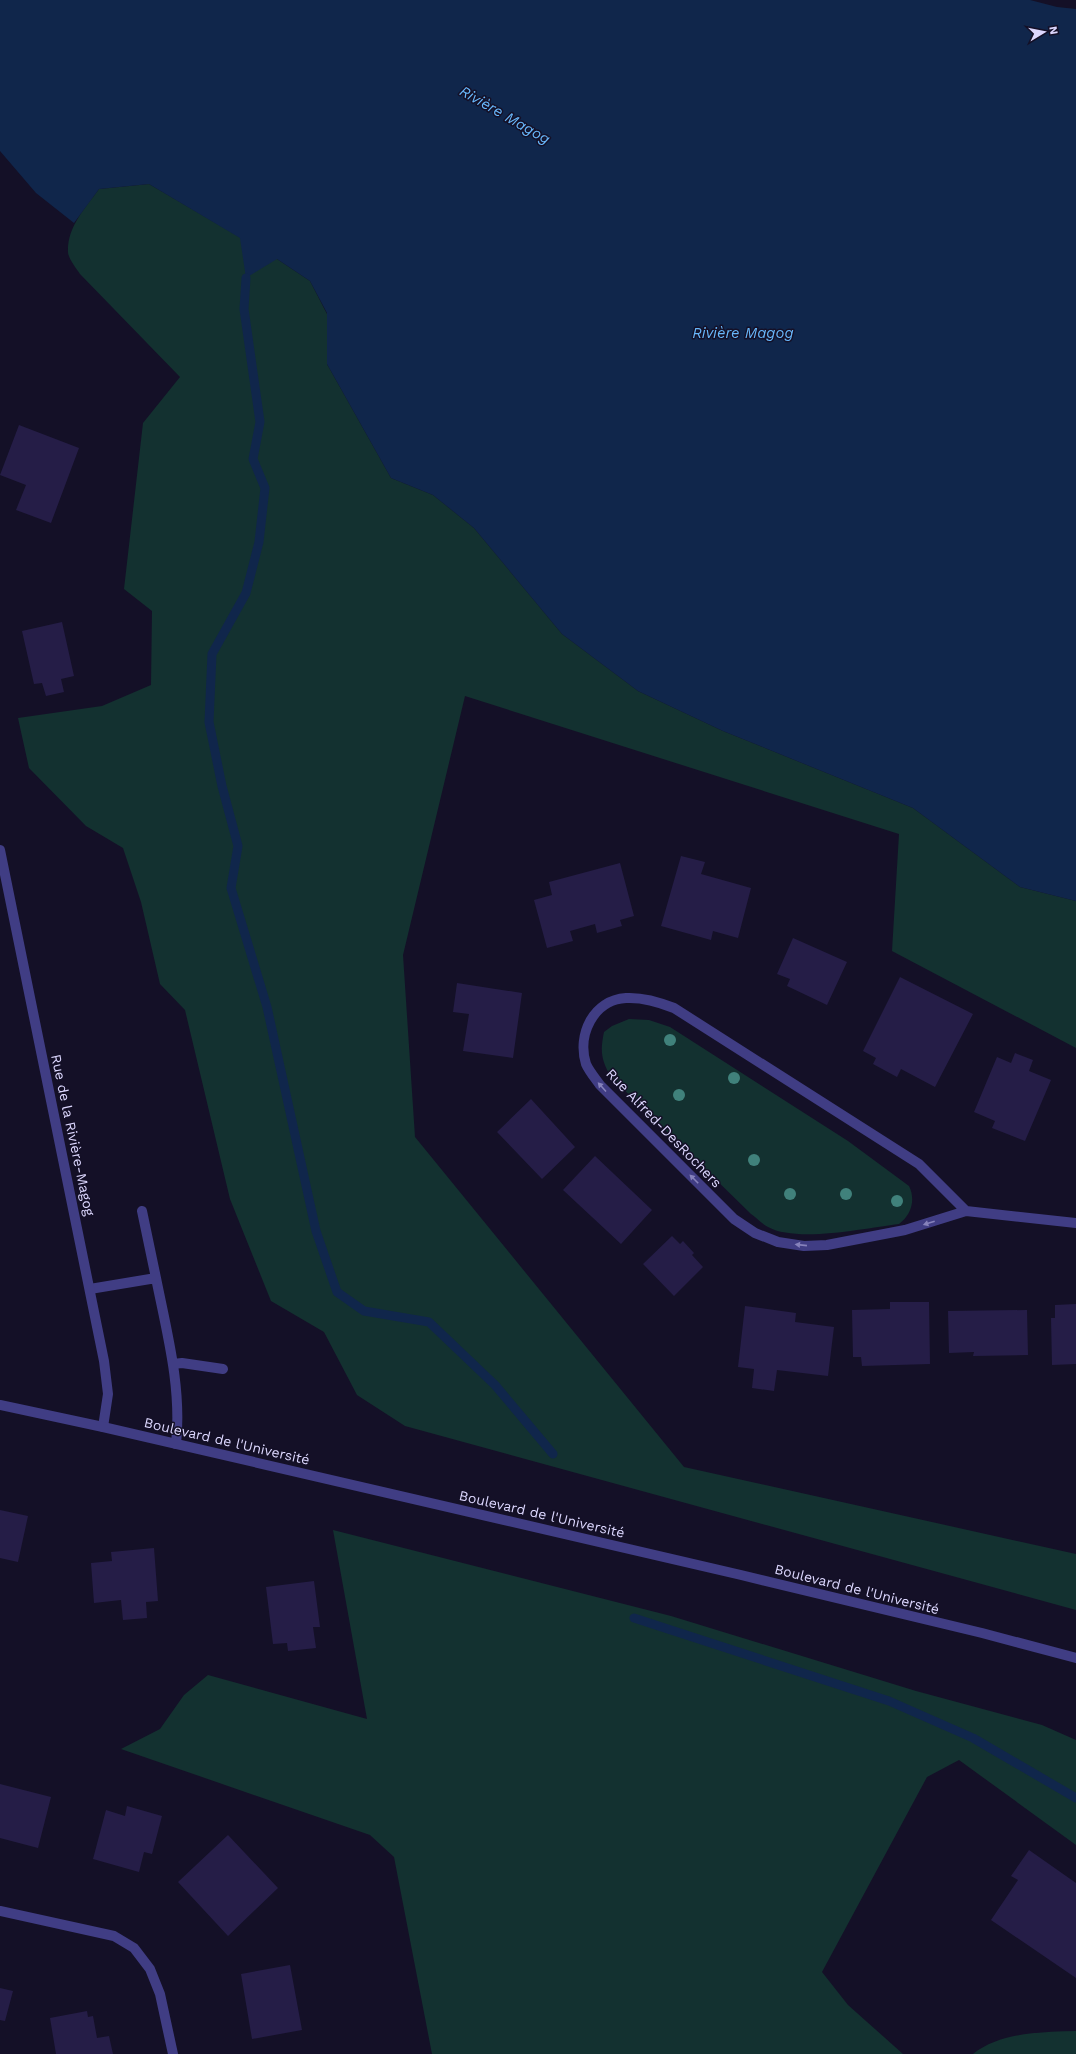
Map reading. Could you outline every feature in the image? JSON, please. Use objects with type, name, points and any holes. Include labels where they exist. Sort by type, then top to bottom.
[{"type":"street","name":"Rue de la Rivière-Magog","points":[[0,850],[106,1374],[108,1394],[103,1427]]},
{"type":"street","name":"Rue Alfred-DesRochers","points":[[966,1211],[919,1164],[875,1134],[674,1008],[652,1000],[625,998],[607,1004],[594,1013],[587,1027],[583,1044],[587,1065],[600,1085],[734,1219],[755,1233],[778,1242],[804,1246],[827,1245],[905,1230],[966,1211],[1076,1223]]},
{"type":"street","points":[[142,1211],[173,1364],[178,1416],[176,1444]]},
{"type":"street","points":[[90,1289],[156,1278]]},
{"type":"street","points":[[173,1364],[186,1363],[222,1369]]},
{"type":"street","name":"Boulevard de l'Université","points":[[0,1405],[103,1427],[741,1575],[982,1633],[1076,1658]]},
{"type":"street","points":[[0,1911],[114,1936],[134,1948],[150,1969],[160,1994],[173,2054]]},
{"type":"green space","points":[[149,184],[277,259],[310,281],[327,314],[327,364],[391,478],[433,495],[474,528],[562,634],[638,691],[723,731],[913,808],[1020,887],[1076,901],[1076,1048],[892,951],[899,834],[465,696],[403,955],[415,1137],[684,1467],[1076,1554],[1076,1610],[405,1426],[357,1395],[324,1332],[271,1301],[230,1199],[185,1010],[160,984],[141,902],[123,848],[86,826],[29,768],[18,718],[102,706],[151,685],[152,611],[124,589],[143,423],[180,377],[80,274],[68,254],[69,243],[74,226],[83,210],[99,189]]},
{"type":"green space","points":[[629,1019],[649,1020],[670,1027],[848,1141],[909,1186],[912,1202],[907,1216],[899,1224],[832,1233],[796,1234],[781,1232],[768,1227],[751,1214],[611,1077],[602,1055],[604,1032],[612,1026]]},
{"type":"green space","points":[[333,1530],[671,1616],[916,1691],[1042,1725],[1076,1740],[1076,1845],[959,1760],[927,1777],[822,1972],[848,2005],[903,2054],[432,2054],[394,1857],[370,1835],[121,1749],[160,1729],[184,1695],[208,1675],[367,1719]]},
{"type":"green space","points":[[1076,2031],[1076,2054],[973,2054],[996,2041],[1009,2037],[1036,2033]]},
{"type":"water","name":"Rivière Magog","points":[[0,0],[1030,0],[1057,7],[1076,9],[1076,901],[1020,887],[913,808],[723,731],[638,691],[562,634],[474,528],[433,495],[391,478],[327,364],[327,313],[310,281],[277,259],[246,278],[240,238],[149,184],[99,189],[74,223],[36,193],[0,151]]},
{"type":"building","points":[[19,425],[79,448],[51,523],[16,510],[26,485],[0,475]]},
{"type":"building","points":[[62,622],[74,676],[61,679],[64,692],[46,696],[42,683],[34,684],[22,631]]},
{"type":"building","points":[[681,856],[705,862],[701,874],[751,888],[738,938],[713,931],[711,940],[661,926]]},
{"type":"building","points":[[620,863],[634,916],[620,920],[622,926],[597,933],[595,924],[570,931],[573,941],[547,948],[534,900],[552,895],[549,882]]},
{"type":"building","points":[[793,938],[847,962],[827,1005],[787,986],[790,979],[777,974]]},
{"type":"building","points":[[900,977],[973,1014],[935,1087],[901,1069],[897,1077],[873,1064],[876,1058],[863,1051]]},
{"type":"building","points":[[457,983],[522,993],[513,1058],[463,1051],[469,1014],[453,1012]]},
{"type":"building","points":[[1015,1053],[1033,1060],[1029,1071],[1051,1080],[1025,1141],[992,1128],[995,1121],[974,1112],[997,1057],[1011,1063]]},
{"type":"building","points":[[531,1099],[575,1147],[542,1179],[497,1132]]},
{"type":"building","points":[[595,1156],[652,1210],[621,1244],[563,1190]]},
{"type":"building","points":[[672,1236],[680,1244],[683,1241],[694,1253],[692,1255],[703,1267],[674,1296],[643,1264]]},
{"type":"building","points":[[890,1302],[929,1302],[930,1364],[862,1366],[861,1357],[853,1357],[852,1310],[890,1309]]},
{"type":"building","points":[[1076,1304],[1076,1364],[1052,1365],[1051,1318],[1055,1318],[1055,1305]]},
{"type":"building","points":[[745,1306],[796,1313],[795,1322],[834,1327],[828,1376],[777,1370],[774,1391],[752,1388],[754,1369],[738,1367]]},
{"type":"building","points":[[1027,1310],[1028,1355],[973,1356],[974,1352],[949,1353],[948,1311]]},
{"type":"building","points":[[0,1510],[28,1516],[18,1562],[0,1558]]},
{"type":"building","points":[[154,1548],[158,1601],[146,1602],[147,1618],[123,1620],[121,1600],[94,1603],[91,1563],[112,1561],[111,1552]]},
{"type":"building","points":[[314,1581],[320,1627],[313,1627],[316,1648],[288,1651],[287,1643],[273,1644],[266,1587]]},
{"type":"building","points":[[0,1784],[51,1797],[38,1848],[0,1838]]},
{"type":"building","points":[[127,1806],[162,1816],[152,1854],[144,1852],[139,1872],[93,1859],[106,1810],[125,1816]]},
{"type":"building","points":[[228,1835],[278,1888],[228,1936],[178,1882]]},
{"type":"building","points":[[1029,1850],[1076,1883],[1076,1978],[991,1920],[1018,1880],[1011,1876]]},
{"type":"building","points":[[290,1965],[302,2030],[252,2039],[241,1974]]},
{"type":"building","points":[[0,1988],[13,1991],[5,2021],[0,2020]]},
{"type":"building","points":[[87,2011],[88,2017],[93,2016],[97,2038],[109,2036],[113,2054],[56,2054],[50,2018]]},
{"type":"waterway","points":[[246,278],[244,309],[260,422],[253,459],[265,488],[259,542],[246,593],[212,654],[209,722],[222,786],[238,846],[231,888],[267,1007],[316,1231],[337,1292],[364,1311],[429,1322],[495,1385],[553,1454]]},
{"type":"waterway","points":[[634,1618],[889,1701],[973,1738],[1076,1798]]}]
